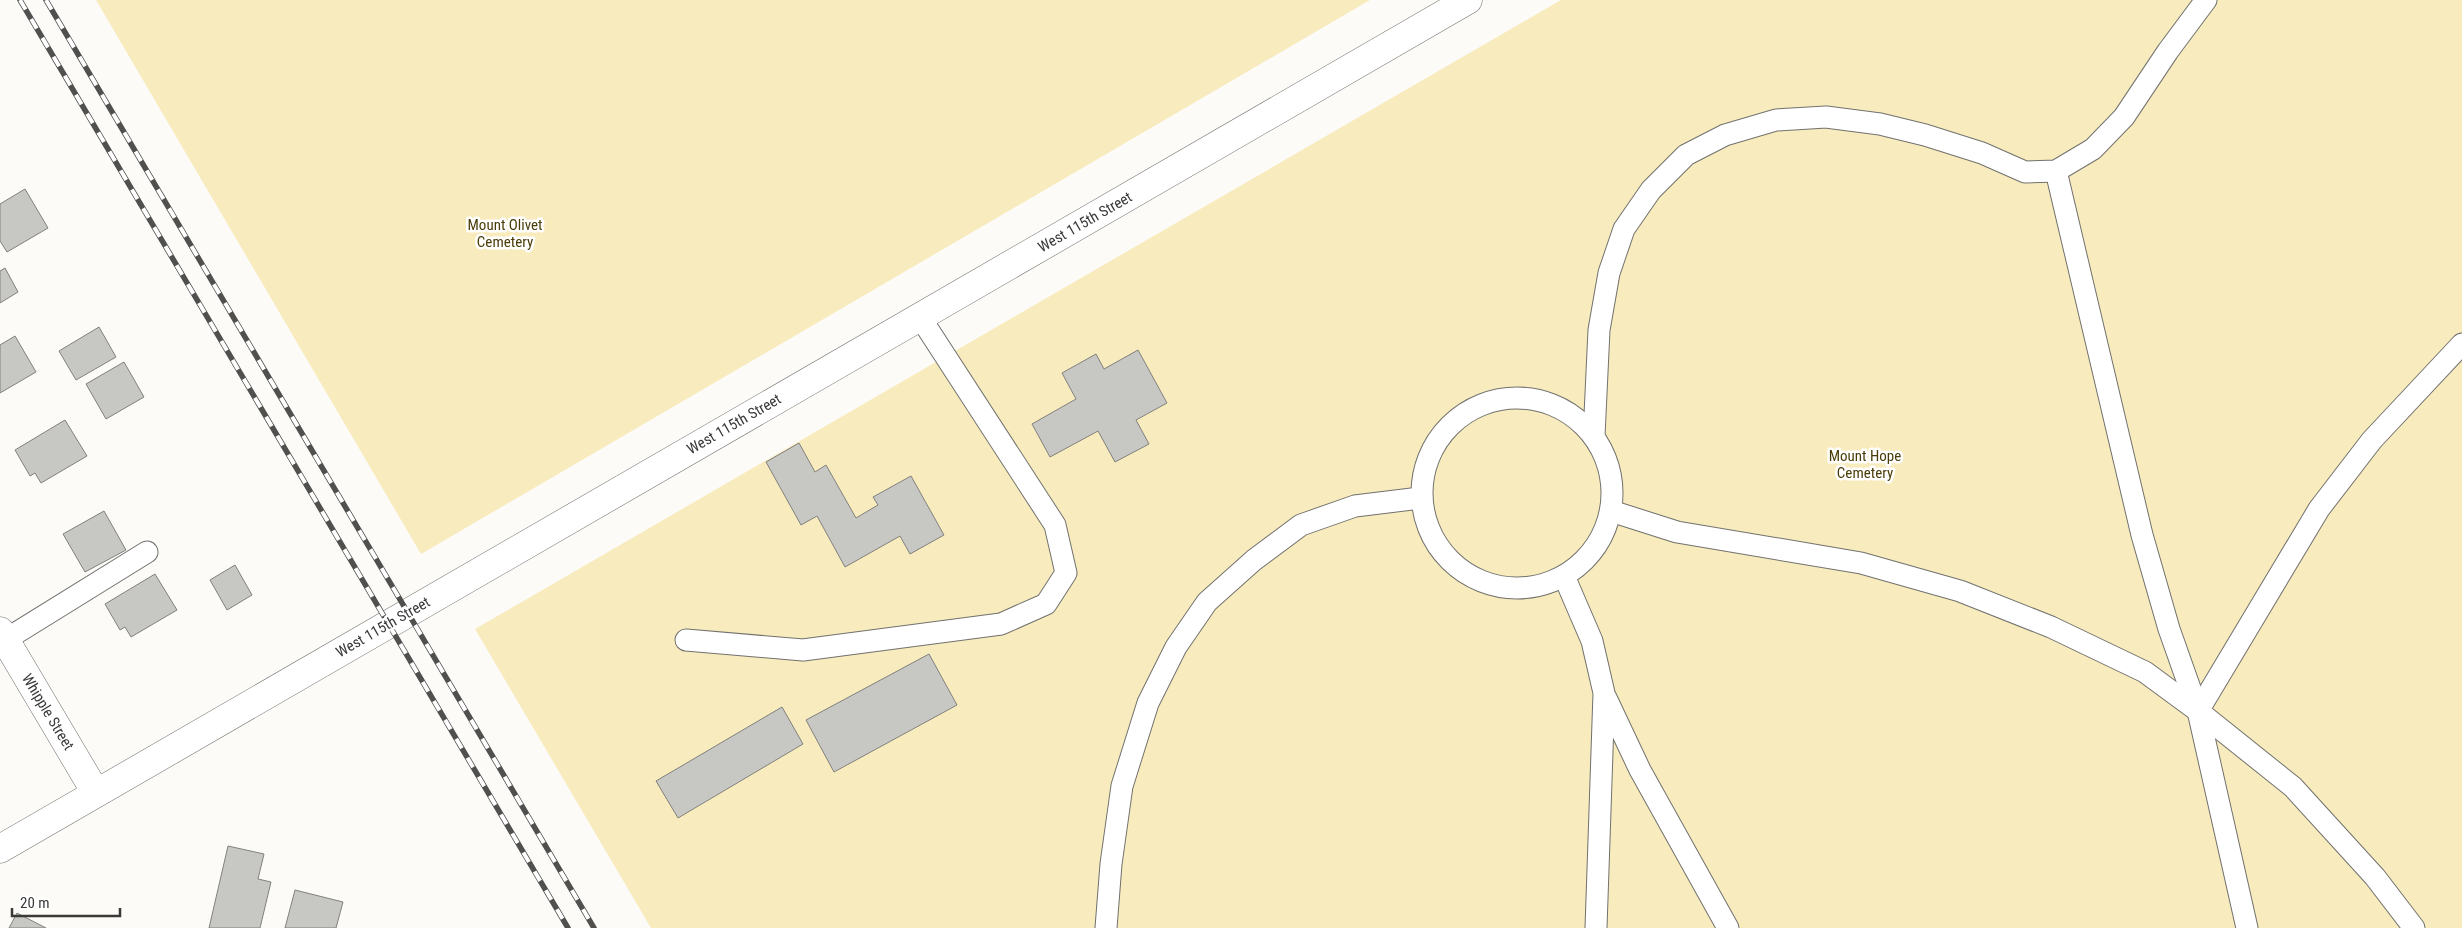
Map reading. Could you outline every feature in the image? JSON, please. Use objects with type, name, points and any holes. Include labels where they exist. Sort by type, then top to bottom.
[{"type":"street","name":"West 115th Street","points":[[0,849],[1468,0]]},
{"type":"street","name":"Whipple Street","points":[[3,636],[96,793]]},
{"type":"lane","points":[[1594,436],[1599,330],[1609,273],[1624,229],[1651,190],[1686,155],[1725,135],[1776,120],[1826,117],[1880,124],[1925,135],[1982,153],[2026,172],[2056,171],[2093,149],[2124,117],[2168,51],[2206,0]]},
{"type":"lane","points":[[2056,171],[2142,535],[2169,629],[2198,711],[2247,928]]},
{"type":"lane","points":[[686,640],[803,650],[1001,624],[1046,604],[1066,572],[1055,525],[920,317]]},
{"type":"lane","points":[[2198,711],[2319,509],[2372,440],[2462,344]]},
{"type":"lane","points":[[1514,397],[1545,401],[1572,414],[1594,436],[1607,459],[1612,485],[1611,511],[1602,537],[1586,560],[1564,576],[1533,587],[1501,587],[1470,577],[1445,557],[1427,529],[1420,498],[1424,467],[1437,440],[1458,417],[1484,402],[1514,397]]},
{"type":"lane","points":[[1106,928],[1111,864],[1122,786],[1148,703],[1176,647],[1207,602],[1254,560],[1301,525],[1355,506],[1420,498]]},
{"type":"lane","points":[[1611,511],[1677,532],[1861,563],[1960,591],[2051,627],[2145,672],[2198,711],[2293,787],[2375,877],[2414,928]]},
{"type":"lane","points":[[3,636],[147,552]]},
{"type":"lane","points":[[1564,576],[1592,641],[1604,693],[1640,770],[1728,928]]},
{"type":"lane","points":[[1596,928],[1604,693]]},
{"type":"green space","name":"Mount Olivet Cemetery","points":[[96,0],[1370,0],[421,554]]},
{"type":"green space","name":"Mount Hope Cemetery","points":[[1561,0],[2462,0],[2462,928],[651,928],[475,629]]},
{"type":"building","points":[[25,189],[48,228],[7,252],[0,241],[0,204]]},
{"type":"building","points":[[5,268],[18,292],[0,303],[0,271]]},
{"type":"building","points":[[99,327],[116,357],[76,380],[59,351]]},
{"type":"building","points":[[15,336],[36,372],[0,393],[0,345]]},
{"type":"building","points":[[1138,350],[1167,403],[1136,420],[1149,444],[1115,462],[1098,431],[1050,457],[1032,424],[1076,399],[1062,373],[1096,354],[1104,369]]},
{"type":"building","points":[[124,362],[144,397],[106,419],[86,384]]},
{"type":"building","points":[[65,420],[87,456],[41,483],[35,473],[30,476],[15,450]]},
{"type":"building","points":[[799,443],[815,472],[826,465],[856,518],[878,505],[873,497],[911,476],[944,535],[910,554],[900,536],[845,567],[817,516],[801,525],[766,462]]},
{"type":"building","points":[[104,511],[126,550],[85,572],[63,534]]},
{"type":"building","points":[[235,565],[252,595],[227,610],[210,580]]},
{"type":"building","points":[[155,574],[177,610],[131,637],[125,627],[120,630],[105,604]]},
{"type":"building","points":[[929,654],[957,705],[834,772],[806,720]]},
{"type":"building","points":[[782,707],[803,744],[678,818],[656,781]]},
{"type":"building","points":[[228,846],[264,854],[258,879],[271,882],[260,928],[209,928]]},
{"type":"building","points":[[295,890],[343,902],[336,928],[285,928]]},
{"type":"building","points":[[17,913],[46,928],[9,928]]},
{"type":"railway","points":[[20,0],[568,928]]},
{"type":"railway","points":[[46,0],[594,928]]}]
